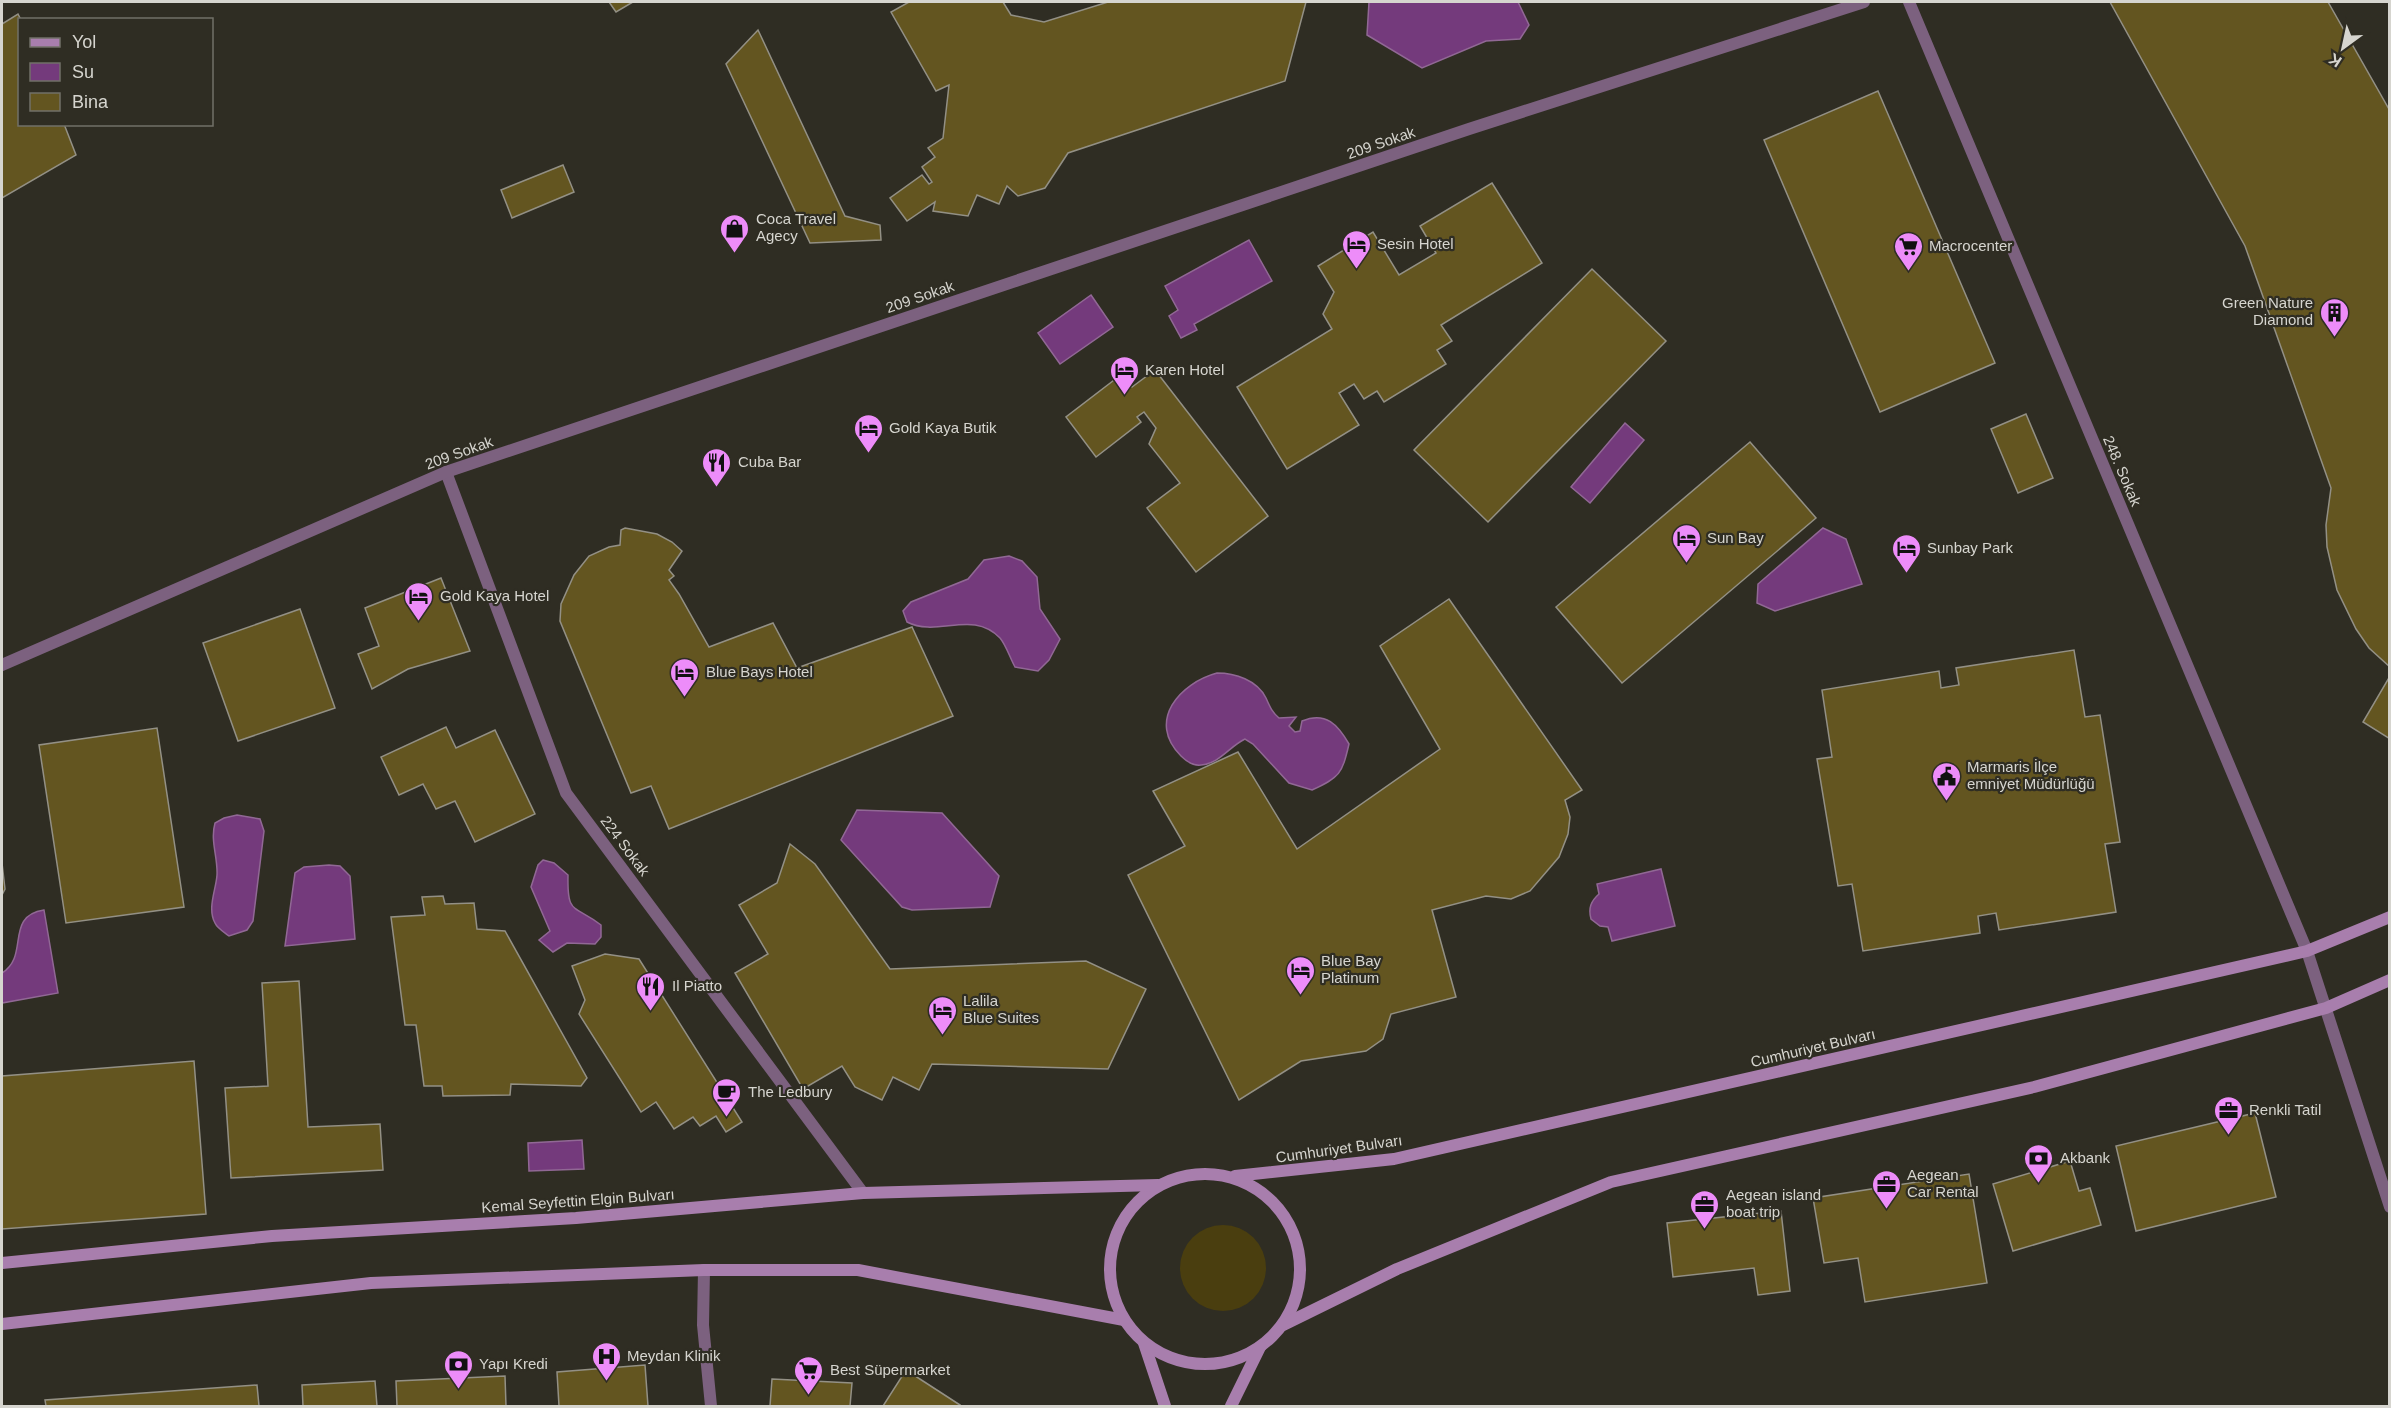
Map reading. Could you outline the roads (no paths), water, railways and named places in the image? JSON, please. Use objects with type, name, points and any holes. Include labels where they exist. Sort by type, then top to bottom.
[{"type":"main road","name":"Cumhuriyet Bulvarı","points":[[1235,1176],[1394,1159],[2307,951],[2390,916]]},
{"type":"main road","points":[[1283,1325],[1297,1297],[1302,1266],[1296,1235],[1285,1213],[1268,1194],[1235,1176],[1158,1185],[1129,1207],[1114,1233],[1108,1262],[1111,1292],[1124,1320],[1144,1343],[1171,1358],[1201,1364],[1232,1361],[1260,1347],[1283,1325],[1397,1269],[1611,1182],[2034,1087],[2326,1008],[2390,980]]},
{"type":"main road","name":"Kemal Seyfettin Elgin Bulvarı","points":[[2,1263],[272,1236],[576,1218],[864,1193],[1158,1185]]},
{"type":"main road","points":[[2,1324],[371,1283],[704,1270],[858,1270],[1124,1320]]},
{"type":"main road","points":[[1144,1343],[1165,1407]]},
{"type":"main road","points":[[1231,1407],[1260,1347]]},
{"type":"street","name":"209 Sokak","points":[[2,665],[446,472],[1469,129],[1864,2]]},
{"type":"street","name":"248. Sokak","points":[[1909,2],[2307,951],[2390,1207]]},
{"type":"street","name":"224 Sokak","points":[[446,472],[566,793],[864,1193]]},
{"type":"street","points":[[704,1270],[703,1325],[711,1407]]},
{"type":"water","points":[[1369,2],[1518,2],[1529,25],[1520,39],[1486,41],[1422,68],[1367,35]]},
{"type":"water","points":[[1249,240],[1272,281],[1194,324],[1197,330],[1181,338],[1169,316],[1178,310],[1165,286]]},
{"type":"water","points":[[1091,295],[1113,327],[1060,364],[1038,333]]},
{"type":"water","points":[[1625,423],[1644,440],[1590,503],[1571,487]]},
{"type":"water","points":[[1823,528],[1846,539],[1862,584],[1775,611],[1757,603],[1758,584]]},
{"type":"water","points":[[1009,556],[1022,561],[1037,577],[1040,609],[1060,639],[1049,660],[1038,671],[1015,667],[1000,638],[989,630],[966,624],[931,627],[907,622],[903,611],[911,602],[968,579],[984,560]]},
{"type":"water","points":[[1217,673],[1238,676],[1257,686],[1279,718],[1296,717],[1289,726],[1295,732],[1300,731],[1302,721],[1310,718],[1325,719],[1336,726],[1349,744],[1342,768],[1334,778],[1312,790],[1289,783],[1253,744],[1245,739],[1213,762],[1195,765],[1185,760],[1171,743],[1167,730],[1167,717],[1180,694],[1203,678]]},
{"type":"water","points":[[857,810],[942,813],[999,876],[990,907],[912,910],[902,907],[841,840]]},
{"type":"water","points":[[237,815],[260,819],[264,831],[253,921],[247,930],[229,936],[216,925],[212,911],[217,875],[214,830],[215,823]]},
{"type":"water","points":[[543,860],[554,863],[568,875],[569,897],[574,908],[601,925],[601,937],[595,944],[567,943],[553,952],[539,940],[550,931],[531,887],[538,865]]},
{"type":"water","points":[[340,866],[350,876],[355,939],[285,946],[295,873],[304,867]]},
{"type":"water","points":[[1661,869],[1675,926],[1612,941],[1608,927],[1600,926],[1591,919],[1591,905],[1599,894],[1597,884]]},
{"type":"water","points":[[44,910],[58,993],[2,1003],[2,973],[15,957],[24,920]]},
{"type":"water","points":[[582,1140],[584,1169],[529,1171],[528,1143]]},
{"type":"place","name":"Coca Travel Agecy","points":[[735,254]]},
{"type":"place","name":"Sesin Hotel","points":[[1356,270]]},
{"type":"place","name":"Macrocenter","points":[[1908,272]]},
{"type":"place","name":"Green Nature Diamond","points":[[2334,338]]},
{"type":"place","name":"Karen Hotel","points":[[1124,396]]},
{"type":"place","name":"Gold Kaya Butik","points":[[868,454]]},
{"type":"place","name":"Cuba Bar","points":[[717,488]]},
{"type":"place","name":"Sun Bay","points":[[1686,564]]},
{"type":"place","name":"Sunbay Park","points":[[1906,574]]},
{"type":"place","name":"Gold Kaya Hotel","points":[[419,622]]},
{"type":"place","name":"Blue Bays Hotel","points":[[685,698]]},
{"type":"place","name":"Marmaris İlçe emniyet Müdürlüğü","points":[[1946,802]]},
{"type":"place","name":"Blue Bay Platinum","points":[[1300,996]]},
{"type":"place","name":"Il Piatto","points":[[651,1012]]},
{"type":"place","name":"Lalila Blue Suites","points":[[942,1036]]},
{"type":"place","name":"The Ledbury","points":[[727,1118]]},
{"type":"place","name":"Renkli Tatil","points":[[2228,1136]]},
{"type":"place","name":"Akbank","points":[[2039,1184]]},
{"type":"place","name":"Aegean Car Rental","points":[[1886,1210]]},
{"type":"place","name":"Aegean island boat trip","points":[[1705,1230]]},
{"type":"place","name":"Meydan Klinik","points":[[606,1382]]},
{"type":"place","name":"Yapı Kredi","points":[[458,1390]]},
{"type":"place","name":"Best Süpermarket","points":[[809,1396]]}]
